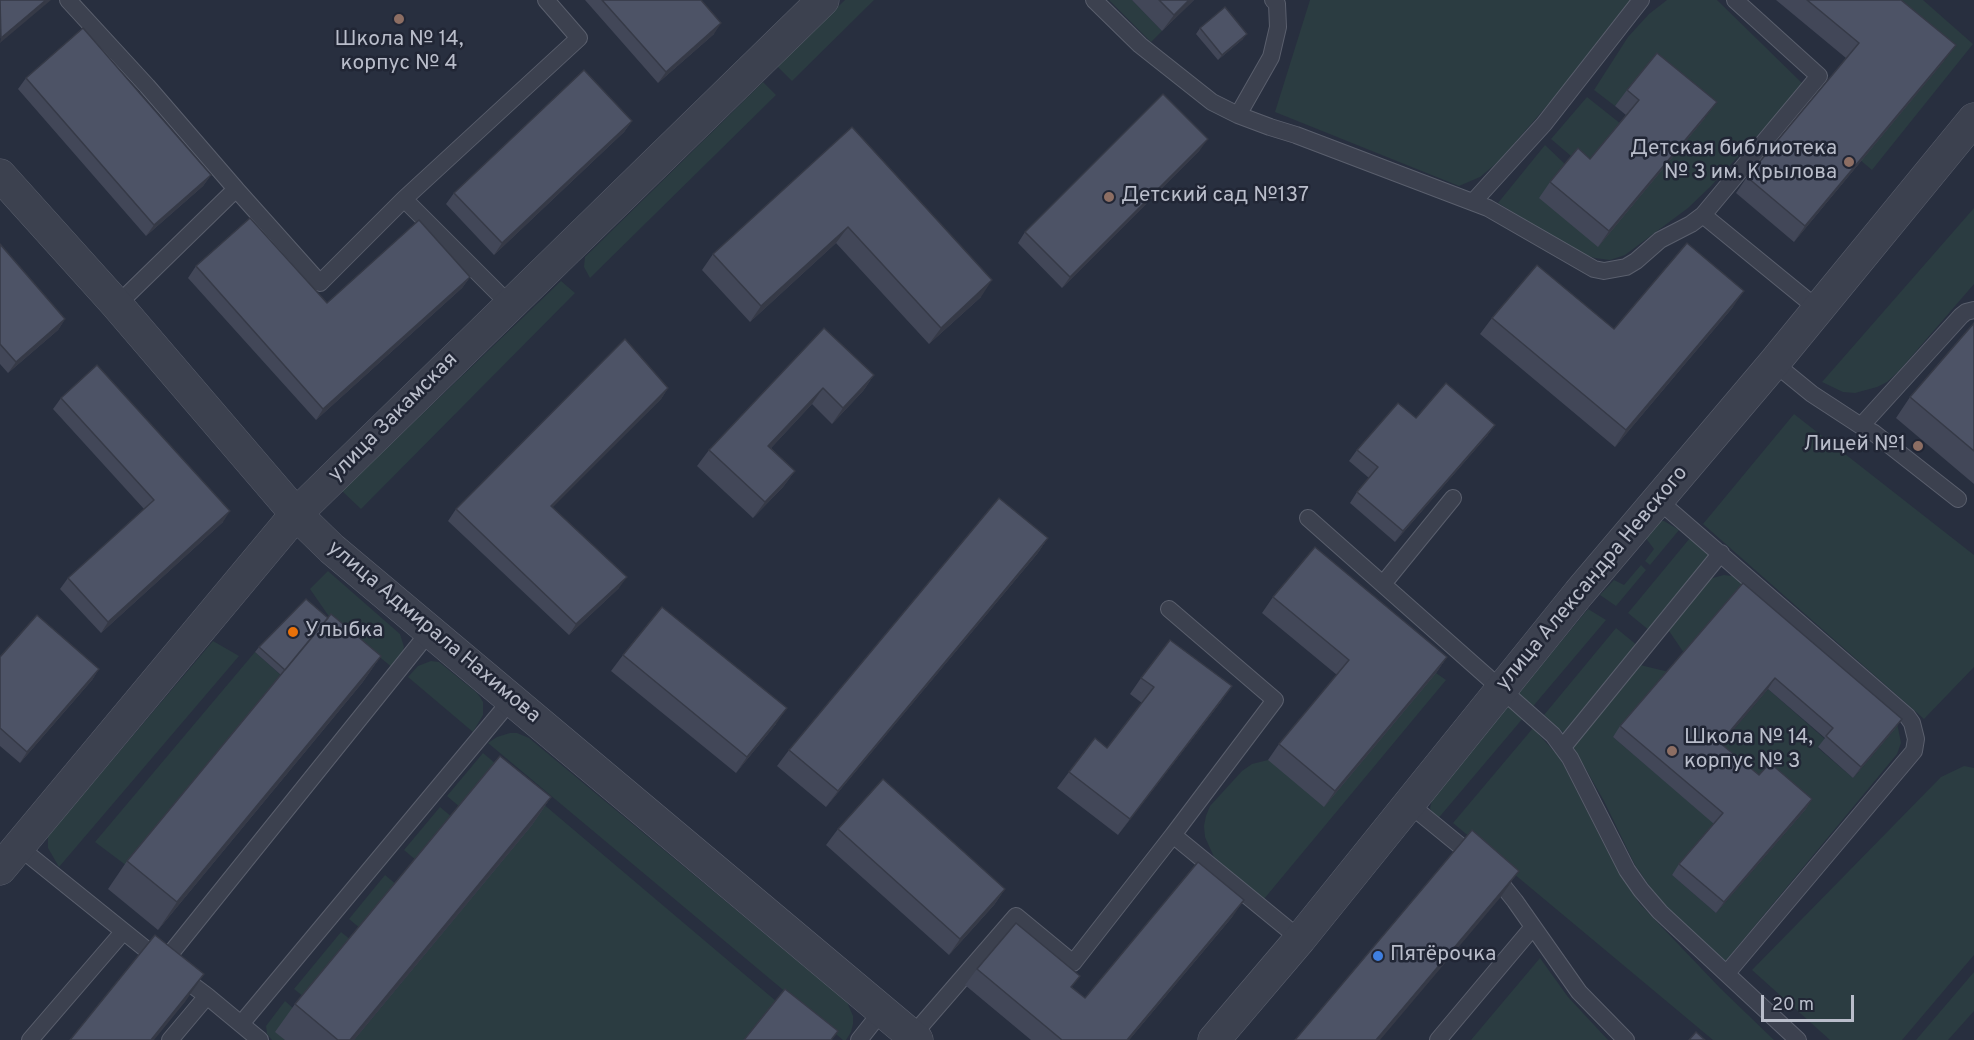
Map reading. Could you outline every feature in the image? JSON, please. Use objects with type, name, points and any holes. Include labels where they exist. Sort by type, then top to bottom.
[{"type":"street","name":"улица Закамская","points":[[9,858],[296,514],[823,0]]},
{"type":"street","name":"улица Александра Невского","points":[[1214,1040],[1300,939],[1579,593],[1774,363],[1974,119]]},
{"type":"street","name":"улица Адмирала Нахимова","points":[[0,175],[117,305],[296,514],[332,549],[914,1038]]},
{"type":"lane","points":[[68,0],[147,86],[320,283],[404,199],[579,38],[546,0]]},
{"type":"lane","points":[[1094,0],[1140,45],[1212,102],[1238,115],[1488,208],[1594,269],[1604,271],[1626,267],[1660,240],[1703,215],[1819,76],[1735,0]]},
{"type":"lane","points":[[1473,202],[1544,124],[1641,0]]},
{"type":"lane","points":[[1238,115],[1271,57],[1278,27],[1277,1]]},
{"type":"lane","points":[[117,305],[236,189]]},
{"type":"lane","points":[[404,199],[510,305]]},
{"type":"lane","points":[[1703,215],[1818,309]]},
{"type":"lane","points":[[1861,426],[1960,316],[1974,310]]},
{"type":"lane","points":[[1774,363],[1812,394],[1874,433],[1958,499]]},
{"type":"lane","points":[[1383,584],[1453,498]]},
{"type":"lane","points":[[1658,500],[1907,716],[1912,723],[1916,739],[1914,751],[1726,973]]},
{"type":"lane","points":[[1308,518],[1539,721],[1570,758],[1627,870],[1641,890],[1660,912],[1798,1040]]},
{"type":"lane","points":[[1563,747],[1721,553]]},
{"type":"lane","points":[[914,1038],[1016,916],[1073,963],[1275,700],[1169,609]]},
{"type":"lane","points":[[163,963],[430,631]]},
{"type":"lane","points":[[241,1024],[512,699]]},
{"type":"lane","points":[[1409,804],[1498,881],[1579,992],[1626,1040]]},
{"type":"lane","points":[[1173,835],[1300,939]]},
{"type":"lane","points":[[9,858],[123,932],[260,1040]]},
{"type":"lane","points":[[1438,1040],[1533,927]]},
{"type":"lane","points":[[30,1040],[123,932]]},
{"type":"lane","points":[[170,1040],[207,996]]},
{"type":"lane","points":[[859,1040],[882,1011]]},
{"type":"shaded area","points":[[845,0],[874,0],[792,81],[777,66]]},
{"type":"shaded area","points":[[1109,0],[1132,0],[1162,31],[1151,42]]},
{"type":"shaded area","points":[[1310,0],[1630,0],[1552,100],[1498,162],[1480,177],[1459,186],[1275,112]]},
{"type":"shaded area","points":[[1667,0],[1717,0],[1804,85],[1688,208],[1625,255],[1610,260],[1581,254],[1498,203],[1545,145],[1566,165],[1598,246],[1646,69],[1615,106],[1594,90],[1628,37],[1649,14]]},
{"type":"shaded area","points":[[1871,0],[1923,0],[1973,44],[1872,170],[1859,159]]},
{"type":"shaded area","points":[[763,82],[776,95],[590,278],[584,267],[585,257]]},
{"type":"shaded area","points":[[1587,97],[1621,124],[1584,167],[1551,139]]},
{"type":"shaded area","points":[[1974,208],[1974,284],[1899,371],[1887,382],[1877,387],[1855,393],[1843,392],[1822,382]]},
{"type":"shaded area","points":[[561,281],[575,293],[361,509],[342,491]]},
{"type":"shaded area","points":[[1794,414],[1974,555],[1974,667],[1924,719],[1703,524]]},
{"type":"shaded area","points":[[1659,521],[1664,521],[1679,530],[1650,565],[1645,561],[1654,549],[1645,537]]},
{"type":"shaded area","points":[[1690,538],[1711,556],[1650,631],[1628,613]]},
{"type":"shaded area","points":[[1641,565],[1646,570],[1616,606],[1600,595],[1614,580],[1624,585]]},
{"type":"shaded area","points":[[328,571],[400,634],[404,647],[402,655],[393,668],[328,615],[310,589]]},
{"type":"shaded area","points":[[1724,575],[1741,580],[1891,715],[1897,723],[1901,743],[1897,754],[1724,963],[1655,894],[1635,865],[1604,801],[1571,743],[1636,664],[1669,672],[1613,737],[1715,824],[1672,875],[1716,913],[1804,811],[1762,774],[1751,786],[1713,754],[1768,689],[1825,739],[1818,748],[1853,778],[1894,730],[1735,595],[1684,653],[1667,628],[1701,584]]},
{"type":"shaded area","points":[[1588,609],[1606,620],[1436,821],[1430,808],[1433,797]]},
{"type":"shaded area","points":[[1616,628],[1638,646],[1566,735],[1544,715]]},
{"type":"shaded area","points":[[213,641],[239,656],[59,867],[48,848],[48,836]]},
{"type":"shaded area","points":[[255,652],[283,677],[127,866],[95,842]]},
{"type":"shaded area","points":[[431,661],[439,662],[476,692],[483,702],[483,715],[473,732],[408,677],[418,666]]},
{"type":"shaded area","points":[[1436,673],[1446,680],[1264,899],[1214,857],[1205,837],[1206,816],[1210,806],[1242,771],[1252,764],[1268,760]]},
{"type":"shaded area","points":[[1533,728],[1560,758],[1608,852],[1639,903],[1720,988],[1774,1040],[1713,1040],[1453,823]]},
{"type":"shaded area","points":[[510,733],[529,738],[847,1002],[853,1016],[853,1024],[846,1040],[843,1040],[488,743]]},
{"type":"shaded area","points":[[483,753],[822,1040],[354,1040],[531,825],[461,808],[447,796]]},
{"type":"shaded area","points":[[1964,766],[1974,768],[1974,955],[1902,1040],[1830,1040],[1752,970],[1941,777]]},
{"type":"shaded area","points":[[440,807],[453,818],[417,861],[404,850]]},
{"type":"shaded area","points":[[385,875],[397,885],[361,929],[349,919]]},
{"type":"shaded area","points":[[341,932],[351,940],[304,997],[294,989]]},
{"type":"shaded area","points":[[1540,958],[1568,997],[1608,1040],[1471,1040]]},
{"type":"shaded area","points":[[1974,972],[1974,1011],[1948,1040],[1916,1040]]},
{"type":"shaded area","points":[[285,1001],[294,1009],[285,1040],[272,1040],[267,1034],[266,1026]]},
{"type":"building","points":[[0,0],[46,0],[1,38]]},
{"type":"building","points":[[602,0],[701,0],[721,23],[666,72]]},
{"type":"building","points":[[1159,0],[1189,0],[1174,15]]},
{"type":"building","points":[[1807,0],[1901,0],[1956,45],[1805,226],[1747,177],[1859,43]]},
{"type":"building","points":[[1225,7],[1247,34],[1222,55],[1200,28]]},
{"type":"building","points":[[83,28],[211,175],[154,225],[26,78]]},
{"type":"building","points":[[1657,53],[1717,102],[1609,231],[1550,182],[1578,148],[1590,159],[1639,100],[1627,90]]},
{"type":"building","points":[[584,70],[632,121],[502,243],[454,193]]},
{"type":"building","name":"Детский сад №137","points":[[1163,94],[1208,139],[1070,277],[1025,232]]},
{"type":"building","points":[[852,127],[992,280],[941,328],[848,227],[761,306],[713,254]]},
{"type":"building","points":[[250,218],[327,303],[419,220],[470,277],[323,409],[196,266]]},
{"type":"building","points":[[1687,243],[1744,291],[1626,430],[1492,318],[1537,265],[1614,329]]},
{"type":"building","points":[[0,244],[65,319],[16,362],[0,344]]},
{"type":"building","points":[[1974,323],[1974,451],[1910,397]]},
{"type":"building","points":[[824,328],[874,375],[843,408],[823,388],[768,446],[795,471],[765,502],[709,450]]},
{"type":"building","points":[[625,339],[668,388],[551,506],[627,577],[576,624],[456,509]]},
{"type":"building","points":[[97,365],[230,511],[108,622],[68,578],[154,500],[61,398]]},
{"type":"building","points":[[1446,383],[1495,425],[1403,531],[1357,492],[1378,467],[1357,450],[1398,403],[1416,418]]},
{"type":"building","points":[[999,498],[1048,538],[838,791],[789,750]]},
{"type":"building","points":[[1315,547],[1447,657],[1335,791],[1279,744],[1349,660],[1273,597]]},
{"type":"building","name":"Школа № 14, корпус № 3","points":[[1743,583],[1902,719],[1861,767],[1826,736],[1833,728],[1775,678],[1720,743],[1759,775],[1770,763],[1812,799],[1724,902],[1679,864],[1723,813],[1620,726]]},
{"type":"building","points":[[306,599],[328,618],[285,670],[259,647]]},
{"type":"building","points":[[662,607],[787,708],[747,757],[623,655]]},
{"type":"building","points":[[331,614],[381,656],[177,902],[127,861]]},
{"type":"building","points":[[37,615],[99,669],[27,752],[0,728],[0,657]]},
{"type":"building","points":[[1170,640],[1232,686],[1130,819],[1069,772],[1095,738],[1107,748],[1154,687],[1141,678]]},
{"type":"building","points":[[500,756],[551,797],[350,1040],[338,1040],[295,1004]]},
{"type":"building","points":[[883,779],[1005,889],[960,939],[838,829]]},
{"type":"building","points":[[1472,830],[1519,871],[1376,1040],[1295,1040]]},
{"type":"building","points":[[1198,862],[1244,900],[1127,1040],[1062,1040],[977,969],[1016,923],[1080,976],[1071,987],[1085,998]]},
{"type":"building","points":[[155,935],[204,974],[151,1040],[70,1040]]},
{"type":"building","points":[[785,989],[838,1031],[831,1040],[744,1040]]},
{"type":"building","points":[[1696,1032],[1705,1040],[1689,1040]]},
{"type":"place","name":"Школа № 14, корпус № 4","points":[[399,19]]},
{"type":"place","name":"Детская библиотека № 3 им. Крылова","points":[[1849,162]]},
{"type":"place","name":"Детский сад №137","points":[[1109,197]]},
{"type":"place","name":"Лицей №1","points":[[1918,446]]},
{"type":"place","name":"Улыбка","points":[[293,632]]},
{"type":"place","name":"Школа № 14, корпус № 3","points":[[1672,751]]},
{"type":"place","name":"Пятёрочка","points":[[1378,956]]}]
